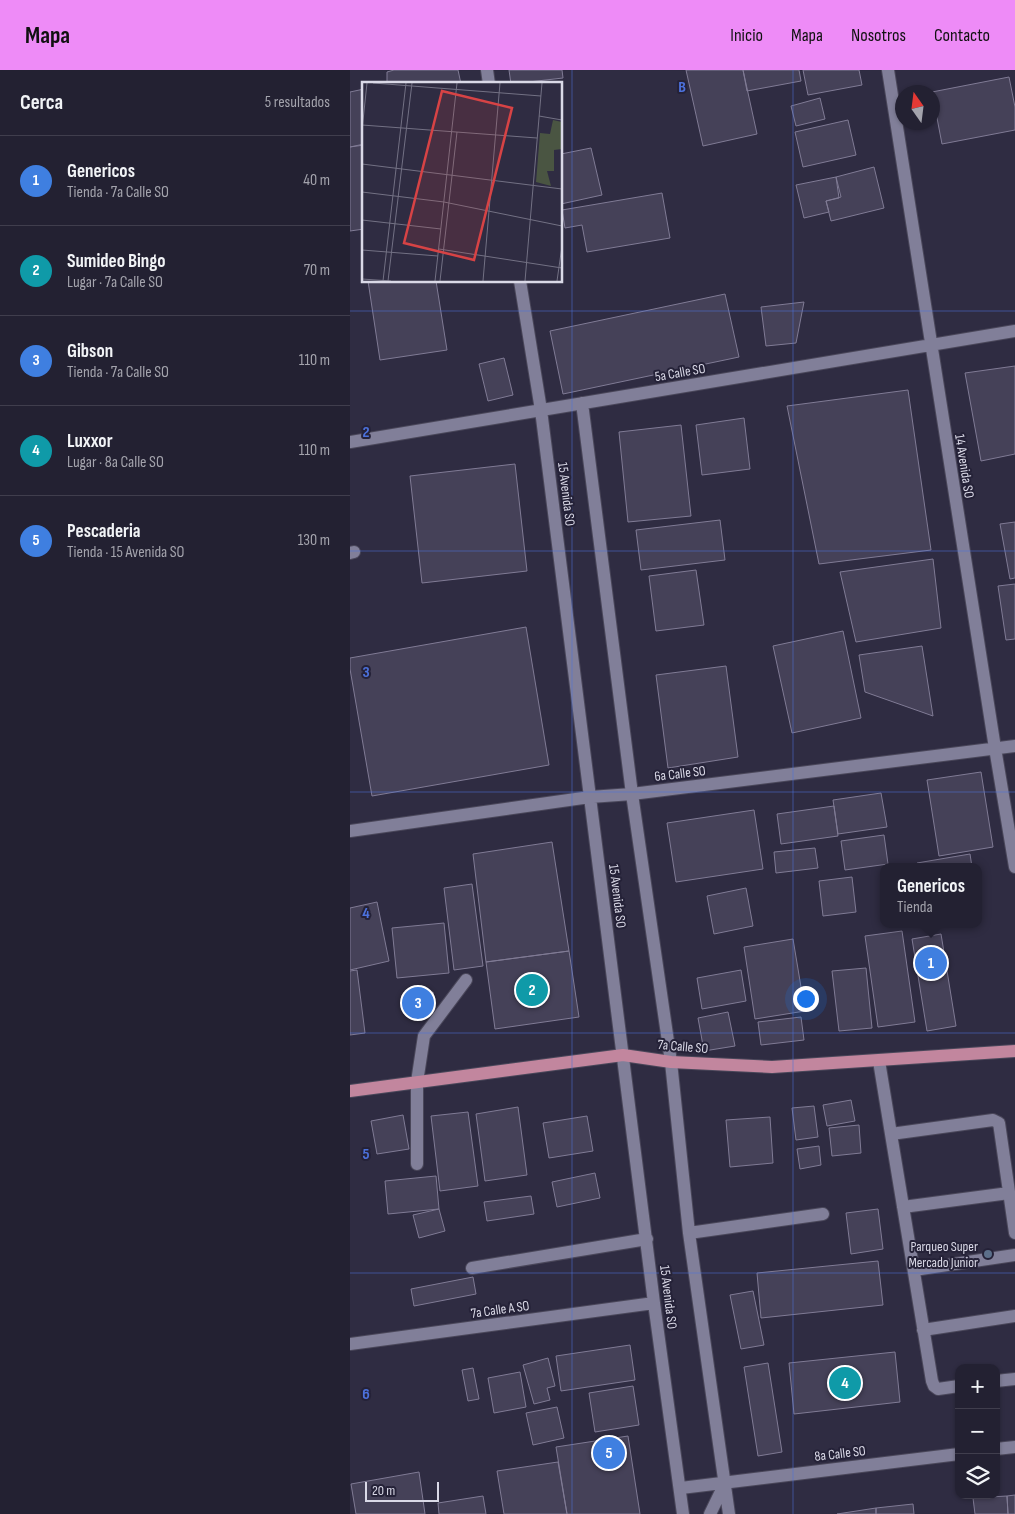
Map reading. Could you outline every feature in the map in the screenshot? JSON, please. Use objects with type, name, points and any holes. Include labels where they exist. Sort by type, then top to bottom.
[{"type":"main road","name":"7a Calle SO","points":[[350,1090],[623,1055],[671,1062],[772,1067],[1015,1051]]},
{"type":"street","name":"14 Avenida SO","points":[[888,70],[994,748],[1015,867]]},
{"type":"street","name":"15 Avenida SO","points":[[520,282],[541,410],[654,1303],[683,1514]]},
{"type":"street","name":"5a Calle SO","points":[[350,442],[1015,331]]},
{"type":"street","name":"15 Avenida SO","points":[[582,403],[632,794],[671,1062],[689,1233],[728,1514]]},
{"type":"street","name":"6a Calle SO","points":[[350,831],[590,797],[632,794],[1015,746]]},
{"type":"street","points":[[417,1164],[417,1082],[424,1036],[466,980]]},
{"type":"street","points":[[879,1060],[923,1330],[934,1386],[938,1389],[955,1387]]},
{"type":"street","points":[[891,1134],[996,1121],[999,1123],[1015,1233]]},
{"type":"street","points":[[903,1207],[1009,1193]]},
{"type":"street","points":[[689,1233],[823,1214]]},
{"type":"street","points":[[472,1268],[646,1239]]},
{"type":"street","points":[[914,1270],[1015,1255]]},
{"type":"street","name":"7a Calle A SO","points":[[350,1344],[654,1303]]},
{"type":"street","points":[[923,1330],[1015,1316]]},
{"type":"street","points":[[1000,1381],[1015,1379]]},
{"type":"street","points":[[1000,1449],[1015,1447]]},
{"type":"street","name":"8a Calle SO","points":[[680,1488],[955,1454]]},
{"type":"street","points":[[710,1514],[725,1483]]},
{"type":"building","points":[[394,70],[458,70],[461,82],[387,82],[387,72]]},
{"type":"building","points":[[509,70],[562,70],[563,78],[511,82]]},
{"type":"building","points":[[686,70],[743,70],[757,134],[703,146]]},
{"type":"building","points":[[743,70],[799,70],[801,81],[747,91]]},
{"type":"building","points":[[803,70],[859,70],[862,85],[808,95]]},
{"type":"building","points":[[1009,77],[1015,107],[1015,130],[942,144],[939,130],[940,90]]},
{"type":"building","points":[[362,89],[362,144],[350,147],[350,92]]},
{"type":"building","points":[[820,98],[825,119],[796,126],[791,106]]},
{"type":"building","points":[[848,120],[856,155],[803,167],[795,132]]},
{"type":"building","points":[[362,145],[362,229],[350,231],[350,147]]},
{"type":"building","points":[[591,148],[602,195],[562,204],[562,154]]},
{"type":"building","points":[[874,167],[884,208],[831,221],[826,201],[841,197],[836,177]]},
{"type":"building","points":[[836,177],[839,198],[826,201],[829,212],[804,218],[796,185]]},
{"type":"building","points":[[662,193],[670,238],[587,252],[582,225],[565,228],[562,210]]},
{"type":"building","points":[[368,282],[436,282],[447,350],[380,360]]},
{"type":"building","points":[[725,294],[739,357],[563,394],[550,331]]},
{"type":"building","points":[[804,302],[796,343],[766,346],[761,307]]},
{"type":"building","points":[[504,358],[513,395],[488,401],[479,364]]},
{"type":"building","points":[[1015,366],[1015,454],[981,461],[965,373]]},
{"type":"building","points":[[908,390],[931,550],[819,564],[787,406]]},
{"type":"building","points":[[744,418],[750,469],[702,475],[696,425]]},
{"type":"building","points":[[681,425],[691,516],[628,522],[619,432]]},
{"type":"building","points":[[515,464],[527,571],[422,583],[410,476]]},
{"type":"building","points":[[720,520],[725,560],[641,570],[636,530]]},
{"type":"building","points":[[1015,522],[1015,578],[1010,579],[1000,524]]},
{"type":"building","points":[[933,559],[941,628],[856,642],[840,572]]},
{"type":"building","points":[[696,570],[704,625],[656,631],[649,576]]},
{"type":"building","points":[[1015,584],[1015,639],[1006,640],[998,586]]},
{"type":"building","points":[[526,627],[549,765],[372,796],[350,669],[350,658]]},
{"type":"building","points":[[843,631],[861,718],[792,733],[773,646]]},
{"type":"building","points":[[922,646],[933,716],[865,692],[859,655]]},
{"type":"building","points":[[726,666],[738,757],[668,768],[656,675]]},
{"type":"building","points":[[981,772],[993,847],[939,856],[927,780]]},
{"type":"building","points":[[881,793],[887,827],[838,834],[833,800]]},
{"type":"building","points":[[834,806],[838,836],[781,844],[777,814]]},
{"type":"building","points":[[754,810],[763,869],[676,882],[667,823]]},
{"type":"building","points":[[884,835],[888,863],[845,870],[841,841]]},
{"type":"building","points":[[552,842],[569,951],[486,962],[473,854]]},
{"type":"building","points":[[815,848],[818,868],[776,873],[774,852]]},
{"type":"building","points":[[970,854],[971,863],[917,863]]},
{"type":"building","points":[[852,877],[856,912],[823,916],[819,881]]},
{"type":"building","points":[[472,884],[483,966],[454,970],[444,888]]},
{"type":"building","points":[[746,888],[753,926],[714,934],[707,896]]},
{"type":"building","points":[[377,902],[389,961],[350,970],[350,908]]},
{"type":"building","points":[[444,923],[449,973],[397,978],[392,928]]},
{"type":"building","points":[[902,931],[915,1022],[878,1027],[865,936]]},
{"type":"building","points":[[941,934],[956,1026],[927,1031],[912,939]]},
{"type":"building","points":[[793,939],[805,1011],[755,1019],[744,947]]},
{"type":"building","points":[[569,951],[579,1017],[495,1029],[486,962]]},
{"type":"building","points":[[866,968],[872,1028],[839,1031],[832,971]]},
{"type":"building","points":[[357,970],[365,1033],[350,1035],[350,971]]},
{"type":"building","points":[[741,970],[746,1001],[702,1009],[697,978]]},
{"type":"building","points":[[433,992],[435,1011],[404,1014],[402,995]]},
{"type":"building","points":[[728,1012],[735,1046],[704,1051],[698,1018]]},
{"type":"building","points":[[801,1017],[804,1040],[761,1045],[758,1022]]},
{"type":"building","points":[[851,1100],[855,1121],[827,1126],[823,1105]]},
{"type":"building","points":[[814,1106],[818,1137],[796,1140],[792,1108]]},
{"type":"building","points":[[518,1107],[527,1175],[485,1181],[476,1114]]},
{"type":"building","points":[[468,1112],[478,1186],[440,1191],[431,1116]]},
{"type":"building","points":[[403,1115],[409,1149],[377,1154],[371,1121]]},
{"type":"building","points":[[587,1116],[593,1151],[549,1158],[543,1123]]},
{"type":"building","points":[[770,1117],[773,1163],[730,1167],[726,1120]]},
{"type":"building","points":[[859,1125],[861,1153],[832,1156],[829,1128]]},
{"type":"building","points":[[819,1146],[821,1165],[800,1169],[797,1149]]},
{"type":"building","points":[[595,1173],[600,1198],[557,1207],[552,1182]]},
{"type":"building","points":[[436,1176],[439,1209],[388,1214],[385,1181]]},
{"type":"building","points":[[531,1196],[534,1214],[487,1221],[484,1202]]},
{"type":"building","points":[[439,1209],[445,1231],[419,1238],[413,1215]]},
{"type":"building","points":[[878,1209],[883,1249],[851,1254],[846,1213]]},
{"type":"building","points":[[878,1261],[883,1305],[761,1318],[757,1273]]},
{"type":"building","points":[[473,1277],[476,1294],[414,1306],[411,1289]]},
{"type":"building","points":[[753,1291],[764,1345],[741,1349],[730,1295]]},
{"type":"building","points":[[630,1345],[635,1380],[561,1391],[556,1356]]},
{"type":"building","points":[[895,1352],[900,1402],[794,1414],[789,1363]]},
{"type":"building","points":[[548,1358],[555,1386],[547,1388],[550,1400],[534,1404],[523,1365]]},
{"type":"building","points":[[768,1363],[782,1452],[758,1456],[744,1367]]},
{"type":"building","points":[[473,1368],[479,1399],[468,1401],[462,1370]]},
{"type":"building","points":[[520,1372],[526,1407],[494,1413],[488,1378]]},
{"type":"building","points":[[633,1386],[639,1425],[595,1432],[589,1393]]},
{"type":"building","points":[[557,1407],[564,1438],[533,1445],[526,1413]]},
{"type":"building","points":[[628,1436],[640,1514],[567,1514],[556,1447]]},
{"type":"building","points":[[558,1462],[567,1514],[504,1514],[497,1471]]},
{"type":"building","points":[[419,1472],[425,1514],[356,1514],[351,1484]]},
{"type":"building","points":[[1015,1495],[1015,1514],[1008,1514],[1007,1496]]},
{"type":"building","points":[[483,1496],[486,1514],[439,1514],[438,1503]]},
{"type":"building","points":[[1000,1496],[1007,1496],[1008,1514],[975,1514],[973,1499],[1000,1499]]},
{"type":"building","points":[[913,1504],[914,1514],[876,1514],[876,1508]]},
{"type":"building","points":[[876,1508],[876,1514],[837,1514]]},
{"type":"place","name":"Genericos","points":[[931,963]]},
{"type":"place","name":"Sumideo Bingo","points":[[532,990]]},
{"type":"place","name":"Gibson","points":[[418,1003]]},
{"type":"place","name":"Parqueo Super Mercado Junior","points":[[988,1254]]},
{"type":"place","name":"Luxxor","points":[[845,1383]]},
{"type":"place","name":"Pescaderia","points":[[609,1453]]}]
